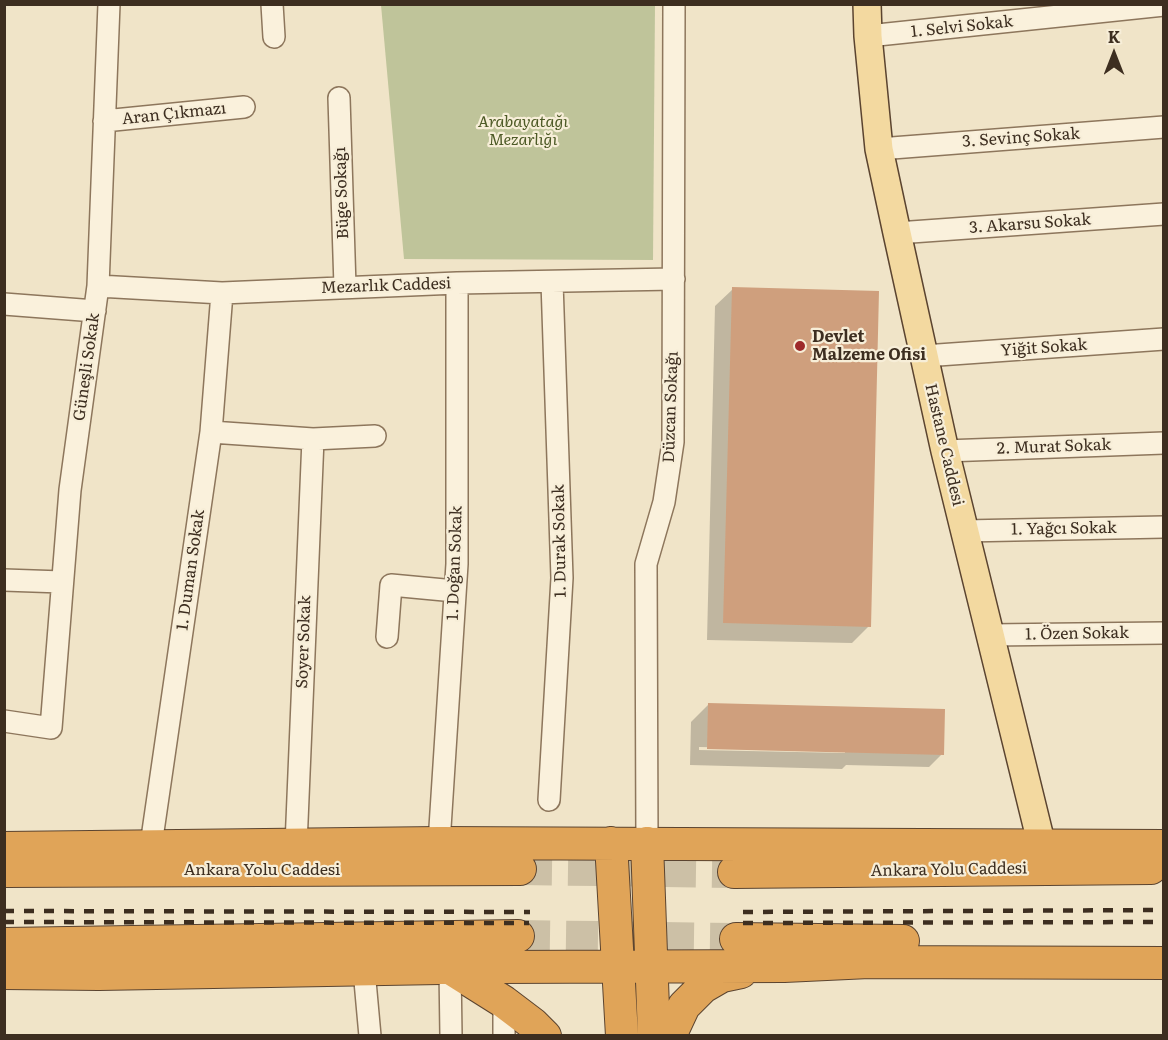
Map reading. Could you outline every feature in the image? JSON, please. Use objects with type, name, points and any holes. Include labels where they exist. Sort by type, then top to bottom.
[{"type":"highway","points":[[4,848],[439,843],[1164,846]]},
{"type":"highway","points":[[611,843],[622,1035]]},
{"type":"highway","points":[[647,843],[654,1035]]},
{"type":"highway","name":"Ankara Yolu Caddesi","points":[[734,872],[1164,867]]},
{"type":"highway","name":"Ankara Yolu Caddesi","points":[[4,871],[520,869]]},
{"type":"highway","points":[[4,944],[518,936]]},
{"type":"highway","points":[[736,939],[1164,944]]},
{"type":"highway","points":[[4,973],[99,974],[450,968],[784,966],[869,962],[1164,963]]},
{"type":"highway","points":[[670,1035],[684,1006],[703,987],[722,976],[784,966]]},
{"type":"highway","points":[[450,968],[504,1002],[545,1035]]},
{"type":"main road","name":"Hastane Caddesi","points":[[867,4],[879,149],[945,451],[1042,846]]},
{"type":"street","name":"Güneşli Sokak","points":[[4,721],[51,728],[70,490],[98,286],[109,4]]},
{"type":"street","points":[[272,4],[274,37]]},
{"type":"street","name":"Düzcan Sokağı","points":[[647,843],[646,564],[664,502],[673,442],[674,4]]},
{"type":"street","name":"1. Selvi Sokak","points":[[868,36],[1005,13],[1164,5]]},
{"type":"street","name":"Büge Sokağı","points":[[339,99],[345,287]]},
{"type":"street","name":"Aran Çıkmazı","points":[[104,121],[244,107]]},
{"type":"street","name":"3. Sevinç Sokak","points":[[879,149],[1164,127]]},
{"type":"street","name":"3. Akarsu Sokak","points":[[897,233],[1164,214]]},
{"type":"street","name":"Mezarlık Caddesi","points":[[98,286],[222,293],[457,283],[674,279]]},
{"type":"street","name":"1. Durak Sokak","points":[[549,800],[562,579],[552,282]]},
{"type":"street","name":"1. Doğan Sokak","points":[[439,843],[455,591],[457,283]]},
{"type":"street","name":"1. Duman Sokak","points":[[151,845],[211,432],[222,293]]},
{"type":"street","points":[[4,304],[95,311]]},
{"type":"street","name":"Yiğit Sokak","points":[[924,356],[1164,339]]},
{"type":"street","points":[[211,432],[313,439],[375,436]]},
{"type":"street","name":"Soyer Sokak","points":[[296,845],[313,439]]},
{"type":"street","name":"2. Murat Sokak","points":[[945,451],[1164,443]]},
{"type":"street","name":"1. Yağcı Sokak","points":[[964,531],[1164,527]]},
{"type":"street","points":[[4,580],[62,582]]},
{"type":"street","points":[[387,637],[391,585],[455,591]]},
{"type":"street","name":"1. Özen Sokak","points":[[990,635],[1164,633]]},
{"type":"street","points":[[450,968],[451,1035]]},
{"type":"street","points":[[364,970],[370,1035]]},
{"type":"street","points":[[504,1002],[504,1035]]},
{"type":"green space","name":"Arabayatağı Mezarlığı","points":[[381,5],[655,5],[653,260],[404,259]]},
{"type":"building","points":[[732,287],[879,291],[871,627],[723,623]]},
{"type":"building","points":[[708,703],[945,709],[944,755],[707,749]]},
{"type":"tunnel","points":[[520,869],[734,872]]},
{"type":"tunnel","points":[[518,936],[736,939]]},
{"type":"railway","points":[[743,912],[1164,910]]},
{"type":"railway","points":[[4,911],[530,912]]},
{"type":"railway","points":[[4,922],[529,923]]},
{"type":"railway","points":[[743,923],[1164,922]]},
{"type":"place","name":"Devlet Malzeme Ofisi","points":[[800,346]]}]
